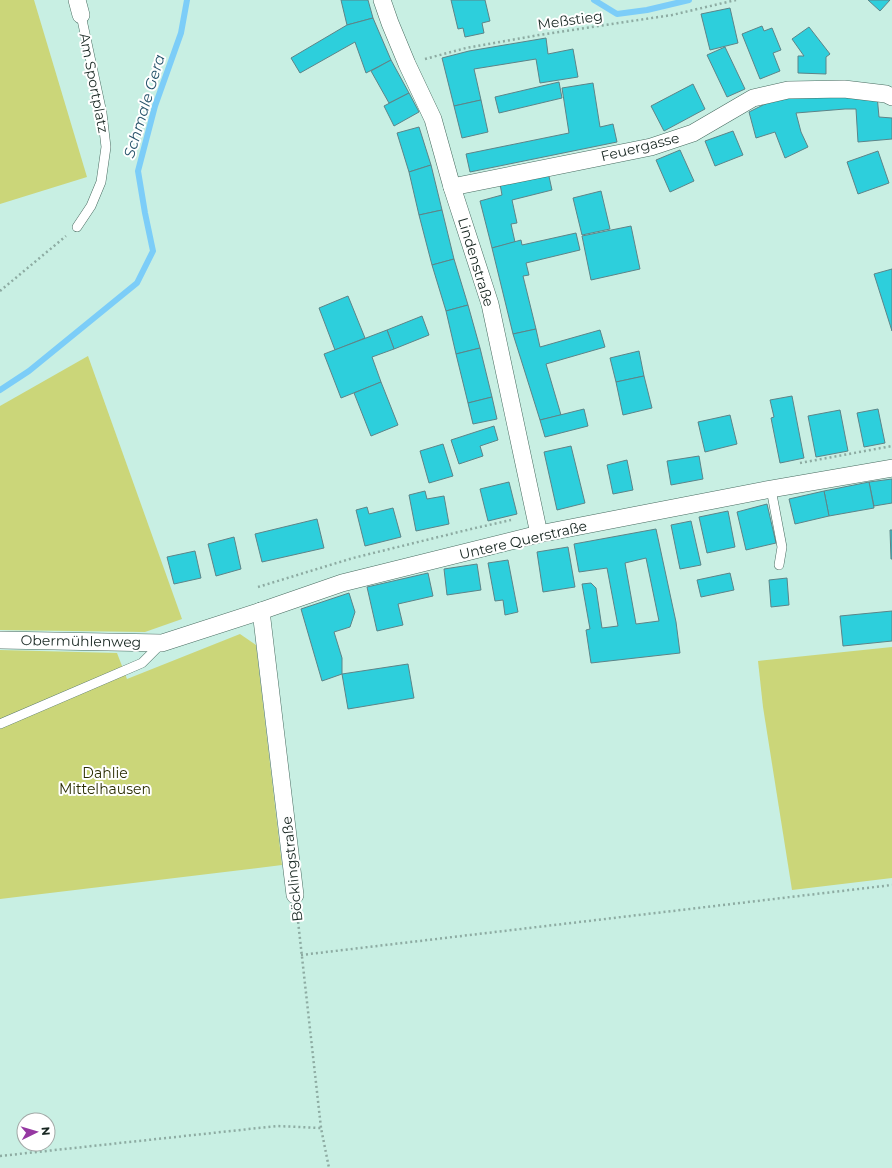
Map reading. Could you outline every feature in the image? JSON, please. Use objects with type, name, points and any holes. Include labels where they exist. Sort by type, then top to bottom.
[{"type":"street","name":"Lindenstraße","points":[[382,0],[407,64],[433,119],[452,187],[490,304],[539,534]]},
{"type":"street","name":"Feuergasse","points":[[452,187],[651,147],[694,132],[753,98],[788,90],[844,88],[886,94],[892,97]]},
{"type":"street","name":"Untere Querstraße","points":[[162,643],[342,583],[539,534],[771,489],[892,468]]},
{"type":"street","name":"Böcklingstraße","points":[[261,611],[295,895]]},
{"type":"street","name":"Obermühlenweg","points":[[0,640],[162,643]]},
{"type":"lane","name":"Am Sportplatz","points":[[77,227],[91,206],[101,182],[106,147],[102,113],[79,8]]},
{"type":"lane","points":[[771,489],[782,546],[779,565]]},
{"type":"lane","points":[[0,724],[142,663],[162,643]]},
{"type":"path","name":"Meßstieg","points":[[407,64],[466,48],[539,34],[672,15],[736,0]]},
{"type":"path","points":[[0,291],[77,227]]},
{"type":"path","points":[[301,955],[892,885]]},
{"type":"path","name":"Böcklingstraße","points":[[295,895],[321,1128],[329,1168]]},
{"type":"path","points":[[0,1156],[277,1126],[321,1128]]},
{"type":"green space","points":[[0,0],[34,0],[87,177],[0,204]]},
{"type":"green space","points":[[88,356],[182,619],[145,632],[0,630],[0,406]]},
{"type":"green space","name":"Dahlie Mittelhausen","points":[[240,634],[256,645],[282,865],[0,899],[0,650],[117,653],[127,679]]},
{"type":"green space","points":[[892,647],[892,878],[792,890],[763,707],[758,661]]},
{"type":"building","points":[[341,0],[368,0],[373,18],[347,25]]},
{"type":"building","points":[[451,0],[485,0],[490,21],[482,23],[484,33],[465,37],[463,28],[458,29]]},
{"type":"building","points":[[868,0],[890,0],[880,11]]},
{"type":"building","points":[[730,8],[738,43],[710,50],[701,14]]},
{"type":"building","points":[[373,18],[391,60],[366,73],[355,42],[300,73],[291,58],[347,25]]},
{"type":"building","points":[[762,26],[764,31],[772,28],[781,50],[773,53],[780,71],[760,79],[742,34]]},
{"type":"building","points":[[809,27],[830,54],[826,57],[826,74],[798,73],[798,56],[804,56],[792,39]]},
{"type":"building","points":[[546,38],[548,54],[573,49],[578,77],[540,83],[536,59],[474,69],[481,100],[454,106],[442,58],[469,51]]},
{"type":"building","points":[[725,47],[745,89],[727,97],[707,55]]},
{"type":"building","points":[[391,60],[409,93],[389,103],[371,71]]},
{"type":"building","points":[[559,82],[562,98],[499,113],[495,97]]},
{"type":"building","points":[[593,83],[600,127],[613,124],[617,142],[470,172],[466,154],[569,133],[562,88]]},
{"type":"building","points":[[693,84],[705,109],[664,131],[651,106]]},
{"type":"building","points":[[409,93],[419,112],[394,126],[384,106]]},
{"type":"building","points":[[877,95],[879,117],[892,118],[892,139],[858,142],[856,109],[796,113],[801,132],[808,147],[785,158],[775,132],[756,138],[749,112],[767,103],[791,96]]},
{"type":"building","points":[[481,100],[488,132],[462,138],[454,106]]},
{"type":"building","points":[[419,127],[431,165],[409,172],[397,133]]},
{"type":"building","points":[[733,131],[743,155],[715,166],[705,141]]},
{"type":"building","points":[[680,150],[694,181],[670,192],[656,160]]},
{"type":"building","points":[[878,151],[889,183],[858,194],[847,162]]},
{"type":"building","points":[[431,165],[442,210],[419,215],[409,172]]},
{"type":"building","points":[[548,172],[552,190],[512,200],[517,223],[511,224],[515,242],[492,248],[480,201],[502,195],[500,184]]},
{"type":"building","points":[[601,191],[610,229],[582,235],[573,198]]},
{"type":"building","points":[[442,210],[454,259],[432,265],[419,215]]},
{"type":"building","points":[[631,226],[640,269],[591,280],[582,236]]},
{"type":"building","points":[[576,233],[580,250],[526,263],[529,275],[523,276],[536,329],[513,334],[492,248],[521,240],[522,245]]},
{"type":"building","points":[[454,259],[468,305],[446,311],[432,265]]},
{"type":"building","points":[[892,269],[892,331],[874,274]]},
{"type":"building","points":[[348,296],[365,338],[335,350],[319,308]]},
{"type":"building","points":[[468,305],[480,348],[456,354],[446,311]]},
{"type":"building","points":[[422,316],[429,335],[394,349],[387,330]]},
{"type":"building","points":[[536,329],[540,347],[600,330],[605,347],[546,364],[561,415],[540,420],[513,334]]},
{"type":"building","points":[[387,330],[394,349],[372,357],[381,382],[341,398],[324,354]]},
{"type":"building","points":[[480,348],[492,397],[468,403],[456,354]]},
{"type":"building","points":[[639,351],[644,376],[616,382],[610,358]]},
{"type":"building","points":[[644,376],[652,408],[623,415],[616,382]]},
{"type":"building","points":[[381,382],[398,425],[371,436],[354,393]]},
{"type":"building","points":[[792,396],[804,458],[780,463],[771,418],[774,417],[770,400]]},
{"type":"building","points":[[492,397],[497,419],[473,424],[468,403]]},
{"type":"building","points":[[584,409],[588,426],[545,437],[540,420]]},
{"type":"building","points":[[878,409],[885,443],[864,447],[857,413]]},
{"type":"building","points":[[840,410],[848,451],[816,457],[808,416]]},
{"type":"building","points":[[730,415],[737,444],[705,452],[698,422]]},
{"type":"building","points":[[494,426],[498,440],[480,446],[483,456],[459,464],[451,440]]},
{"type":"building","points":[[443,444],[453,476],[429,483],[420,451]]},
{"type":"building","points":[[571,446],[585,503],[557,510],[544,452]]},
{"type":"building","points":[[699,456],[703,479],[671,485],[667,461]]},
{"type":"building","points":[[627,460],[633,490],[613,494],[607,465]]},
{"type":"building","points":[[892,479],[892,503],[874,506],[869,482]]},
{"type":"building","points":[[509,482],[517,514],[488,521],[480,489]]},
{"type":"building","points":[[869,482],[874,508],[829,516],[824,491]]},
{"type":"building","points":[[425,491],[427,499],[444,496],[449,524],[416,531],[409,495]]},
{"type":"building","points":[[824,491],[829,516],[795,524],[789,499]]},
{"type":"building","points":[[767,504],[776,543],[746,550],[737,512]]},
{"type":"building","points":[[367,507],[369,514],[393,508],[401,537],[365,546],[356,510]]},
{"type":"building","points":[[728,511],[735,547],[707,553],[699,517]]},
{"type":"building","points":[[317,519],[324,548],[262,562],[255,534]]},
{"type":"building","points":[[691,521],[701,565],[680,569],[671,525]]},
{"type":"building","points":[[656,529],[676,622],[680,653],[591,663],[586,630],[590,629],[582,584],[591,583],[596,588],[602,628],[618,626],[607,568],[579,572],[574,544]],"holes":[[[646,558],[659,621],[636,624],[625,563]]]},
{"type":"building","points":[[890,530],[892,530],[892,559],[891,559]]},
{"type":"building","points":[[234,537],[241,569],[216,576],[208,544]]},
{"type":"building","points":[[568,547],[575,587],[543,592],[537,552]]},
{"type":"building","points":[[195,551],[201,578],[174,584],[167,557]]},
{"type":"building","points":[[508,560],[518,612],[505,615],[503,600],[495,601],[488,563]]},
{"type":"building","points":[[477,564],[481,590],[447,595],[444,569]]},
{"type":"building","points":[[428,573],[433,596],[398,604],[403,625],[377,631],[367,587]]},
{"type":"building","points":[[730,573],[734,590],[701,597],[697,580]]},
{"type":"building","points":[[787,578],[789,605],[771,607],[769,580]]},
{"type":"building","points":[[349,593],[355,612],[350,627],[334,632],[342,658],[342,674],[322,681],[301,609]]},
{"type":"building","points":[[892,611],[892,641],[843,646],[840,616]]},
{"type":"building","points":[[408,664],[414,698],[348,709],[342,674]]},
{"type":"waterway","name":"Schmale Gera","points":[[0,390],[29,371],[137,283],[153,251],[138,171],[155,106],[181,33],[187,0]]},
{"type":"waterway","name":"Schmale Gera","points":[[594,0],[617,14],[647,10],[689,0]]}]
